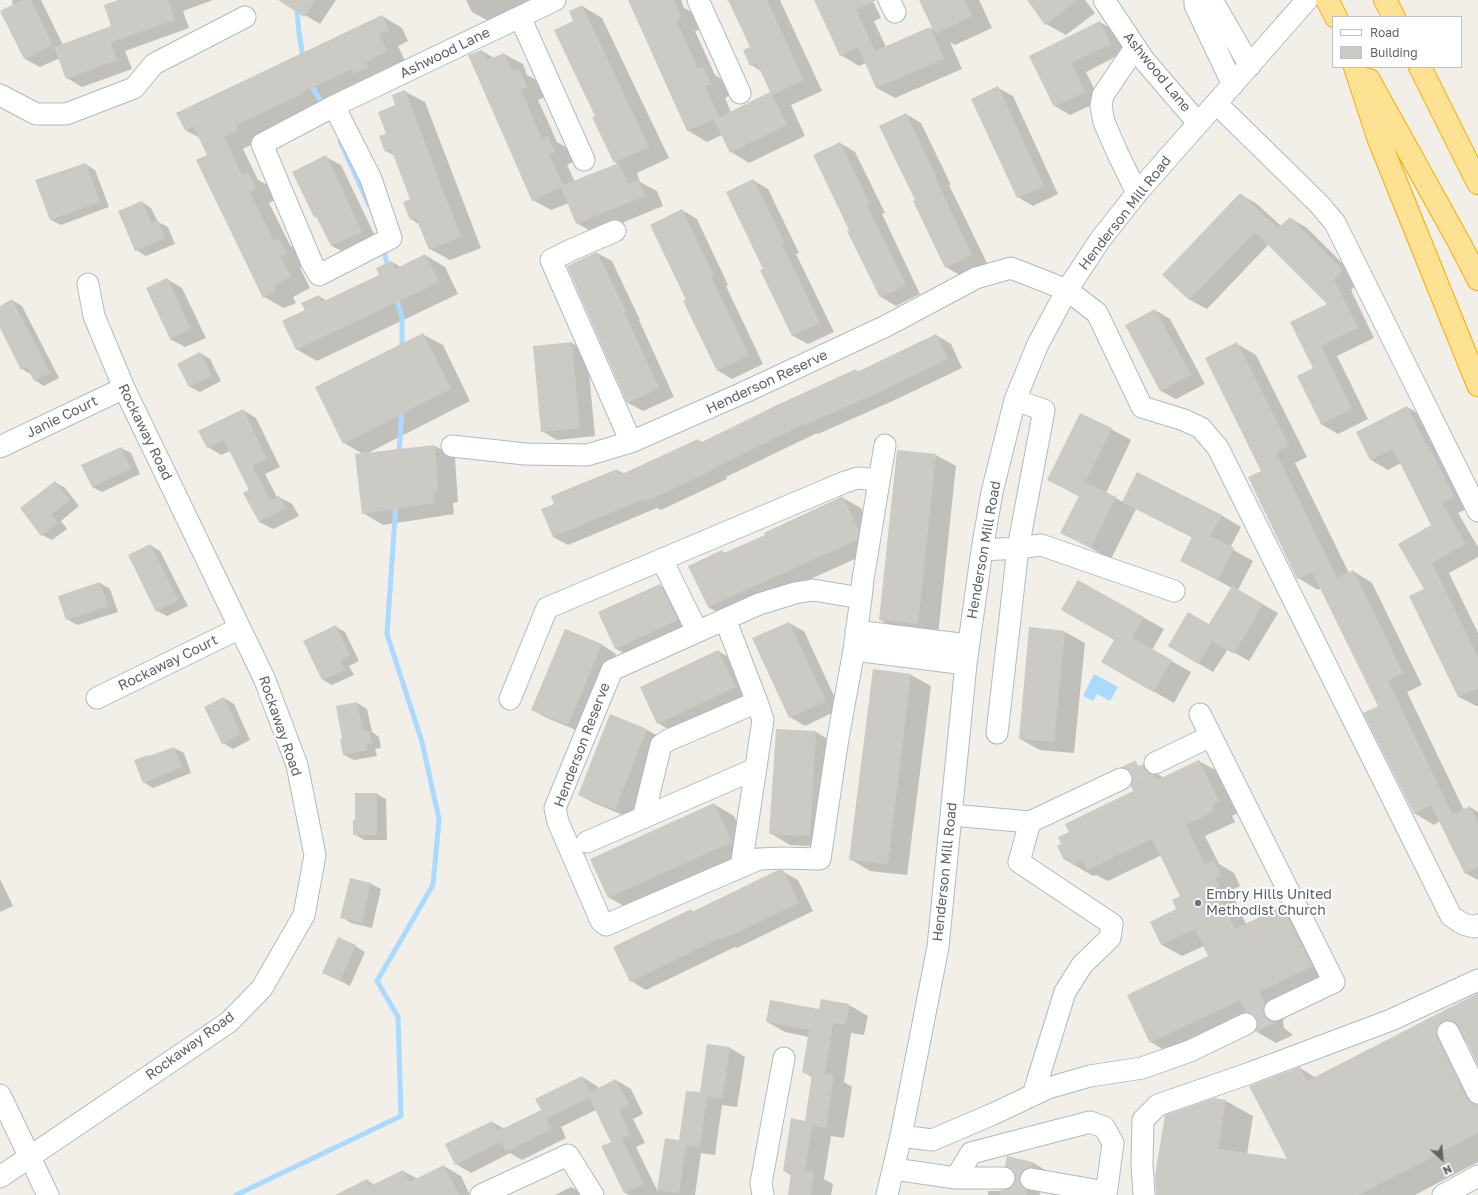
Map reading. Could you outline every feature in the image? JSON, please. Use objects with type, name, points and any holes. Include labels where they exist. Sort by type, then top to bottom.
[{"type":"highway","points":[[1327,0],[1335,16]]},
{"type":"highway","points":[[1385,0],[1393,16]]},
{"type":"highway","points":[[1355,68],[1379,140],[1478,385]]},
{"type":"highway","points":[[1363,68],[1478,279]]},
{"type":"highway","points":[[1421,68],[1478,182]]},
{"type":"highway","points":[[1425,68],[1478,155]]},
{"type":"street","name":"Ashwood Lane","points":[[334,106],[371,179],[391,238],[319,275],[312,263],[262,144],[334,106],[555,0]]},
{"type":"street","points":[[698,0],[740,93]]},
{"type":"street","name":"Ashwood Lane","points":[[1104,0],[1135,48],[1198,122]]},
{"type":"street","points":[[1195,0],[1195,5],[1233,85]]},
{"type":"street","points":[[1212,0],[1250,66]]},
{"type":"street","name":"Henderson Mill Road","points":[[887,1195],[901,1136],[938,947],[967,655],[992,492],[1015,400],[1038,344],[1067,290],[1100,240],[1137,193],[1198,122],[1250,66],[1307,0]]},
{"type":"street","points":[[520,17],[584,160]]},
{"type":"street","points":[[0,94],[36,114],[66,114],[134,88],[154,64],[245,18]]},
{"type":"street","points":[[1135,48],[1103,95],[1101,106],[1104,122],[1137,193]]},
{"type":"street","points":[[1216,103],[1319,204],[1335,223],[1478,512]]},
{"type":"street","points":[[615,231],[550,260],[631,442]]},
{"type":"street","name":"Henderson Reserve","points":[[452,446],[525,454],[587,455],[631,442],[745,392],[886,326],[976,278],[1011,268],[1067,290],[1097,313],[1142,407],[1184,420],[1201,428],[1218,448],[1451,916],[1463,924],[1474,927],[1478,926]]},
{"type":"street","name":"Rockaway Road","points":[[0,1177],[229,1022],[262,988],[304,915],[315,855],[296,765],[264,678],[124,388],[94,316],[88,284]]},
{"type":"street","name":"Janie Court","points":[[0,447],[124,388]]},
{"type":"street","points":[[997,733],[1018,548],[1044,410],[1015,400]]},
{"type":"street","name":"Henderson Reserve","points":[[861,598],[813,590],[795,593],[759,604],[612,670],[555,808],[558,822],[601,921],[606,925],[759,859],[820,859],[838,738],[855,640],[885,445]]},
{"type":"street","points":[[510,698],[547,608],[845,482],[858,478],[879,480]]},
{"type":"street","points":[[982,550],[1041,545],[1174,591]]},
{"type":"street","points":[[662,560],[697,631]]},
{"type":"street","points":[[725,619],[763,720],[741,867]]},
{"type":"street","name":"Rockaway Court","points":[[97,698],[240,628]]},
{"type":"street","points":[[855,640],[967,655]]},
{"type":"street","points":[[642,818],[661,745],[757,702]]},
{"type":"street","points":[[1200,714],[1334,982],[1275,1010]]},
{"type":"street","points":[[1154,763],[1211,736]]},
{"type":"street","points":[[587,842],[755,769]]},
{"type":"street","points":[[952,815],[1030,822],[1121,779]]},
{"type":"street","points":[[1030,822],[1019,862],[1112,924],[1110,938],[1082,964],[1065,992],[1033,1095]]},
{"type":"street","points":[[1144,1195],[1142,1165],[1143,1120],[1158,1105],[1250,1073],[1391,1020],[1478,980]]},
{"type":"street","points":[[901,1136],[932,1140],[993,1114],[1048,1088],[1090,1076],[1142,1068],[1190,1051],[1246,1024]]},
{"type":"street","points":[[1448,1032],[1478,1093]]},
{"type":"street","points":[[763,1195],[761,1184],[784,1058]]},
{"type":"street","points":[[0,1095],[48,1195]]},
{"type":"street","points":[[956,1178],[971,1153],[1090,1122],[1104,1127],[1113,1142],[1106,1194],[1031,1179]]},
{"type":"street","points":[[481,1195],[568,1155],[593,1195]]},
{"type":"street","points":[[894,1169],[956,1178],[1004,1178]]},
{"type":"street","points":[[1443,1195],[1478,1176]]},
{"type":"water","points":[[1094,674],[1118,687],[1110,701],[1097,694],[1093,701],[1083,696]]},
{"type":"building","points":[[22,0],[31,0],[53,45],[24,59],[0,11]]},
{"type":"building","points":[[118,0],[168,0],[175,20],[111,42],[117,60],[66,79],[54,47],[111,26],[104,5]]},
{"type":"building","points":[[278,0],[315,0],[304,17]]},
{"type":"building","points":[[628,0],[674,0],[681,17],[676,20],[698,69],[703,67],[711,84],[705,86],[719,117],[687,131]]},
{"type":"building","points":[[728,0],[767,0],[804,80],[772,95],[787,125],[730,153],[714,120],[770,92],[757,63],[750,66],[743,50],[750,47]]},
{"type":"building","points":[[814,0],[877,0],[856,10],[875,51],[930,27],[944,59],[876,88],[858,47],[840,56]]},
{"type":"building","points":[[919,0],[965,0],[972,16],[935,34]]},
{"type":"building","points":[[1027,0],[1078,0],[1045,25]]},
{"type":"building","points":[[582,5],[649,147],[614,163],[592,117],[595,116],[554,30],[573,21],[569,11]]},
{"type":"building","points":[[382,15],[389,30],[379,34],[387,51],[366,62],[369,67],[354,74],[352,69],[301,93],[302,94],[236,125],[239,130],[224,137],[242,175],[248,172],[256,188],[250,192],[274,241],[279,238],[287,253],[281,257],[291,277],[273,286],[276,291],[263,298],[196,160],[207,155],[193,126],[185,130],[176,113]]},
{"type":"building","points":[[1100,21],[1111,44],[1071,63],[1085,92],[1054,107],[1029,56]]},
{"type":"building","points":[[482,50],[487,60],[504,53],[513,72],[519,69],[527,87],[521,90],[542,139],[548,136],[555,152],[549,154],[563,185],[619,163],[628,184],[638,180],[645,196],[576,224],[561,187],[532,201],[468,55]]},
{"type":"building","points":[[998,86],[1044,186],[1017,198],[971,99]]},
{"type":"building","points":[[405,90],[461,237],[429,250],[416,218],[410,220],[403,202],[410,199],[391,149],[385,152],[379,136],[386,134],[378,112],[395,105],[392,95]]},
{"type":"building","points":[[906,113],[972,255],[945,268],[913,201],[915,200],[879,126]]},
{"type":"building","points":[[840,142],[870,204],[867,206],[906,285],[880,298],[847,231],[849,230],[813,155]]},
{"type":"building","points":[[326,155],[362,232],[331,246],[316,216],[314,217],[292,172]]},
{"type":"building","points":[[86,163],[100,202],[50,220],[35,180]]},
{"type":"building","points":[[753,179],[785,244],[782,245],[820,323],[792,336],[760,270],[763,269],[726,192]]},
{"type":"building","points":[[1240,193],[1278,228],[1290,217],[1343,270],[1334,280],[1358,328],[1321,346],[1352,409],[1321,424],[1297,376],[1313,368],[1290,322],[1327,304],[1255,232],[1189,300],[1162,275]]},
{"type":"building","points":[[142,201],[151,223],[158,220],[165,238],[135,251],[118,211]]},
{"type":"building","points":[[682,209],[714,276],[711,277],[749,355],[717,371],[683,301],[686,300],[650,225]]},
{"type":"building","points":[[597,252],[626,311],[624,312],[659,388],[627,403],[567,266]]},
{"type":"building","points":[[425,254],[439,282],[296,350],[282,321],[305,310],[301,303],[319,295],[322,302],[379,275],[376,268],[392,261],[395,269]]},
{"type":"building","points":[[167,278],[191,329],[170,339],[146,288]]},
{"type":"building","points":[[12,299],[50,373],[34,381],[27,367],[21,370],[0,328],[0,306]]},
{"type":"building","points":[[1155,309],[1191,375],[1160,391],[1125,325]]},
{"type":"building","points":[[423,333],[451,389],[343,444],[315,387]]},
{"type":"building","points":[[936,334],[948,359],[882,391],[802,425],[712,469],[713,470],[645,502],[644,499],[553,537],[541,509],[554,504],[551,496],[617,469],[620,475],[698,439],[700,443],[777,405],[856,369],[857,372]]},
{"type":"building","points":[[572,342],[580,428],[541,432],[533,346]]},
{"type":"building","points":[[1237,342],[1289,446],[1276,452],[1337,578],[1353,570],[1403,673],[1388,681],[1453,815],[1470,806],[1478,823],[1478,867],[1465,874],[1431,805],[1414,814],[1363,713],[1378,706],[1312,572],[1297,579],[1248,477],[1261,471],[1205,358]]},
{"type":"building","points":[[200,352],[212,376],[189,387],[177,364]]},
{"type":"building","points":[[1407,406],[1454,497],[1442,503],[1466,544],[1432,563],[1478,657],[1478,688],[1458,697],[1409,596],[1424,589],[1398,544],[1431,525],[1393,449],[1370,460],[1356,432]]},
{"type":"building","points":[[243,409],[267,459],[252,466],[270,500],[279,496],[286,508],[259,522],[243,493],[249,490],[224,440],[207,448],[198,431]]},
{"type":"building","points":[[1080,413],[1112,428],[1085,482],[1116,497],[1091,548],[1060,533],[1079,496],[1047,480]]},
{"type":"building","points":[[435,445],[438,490],[433,492],[434,503],[362,514],[355,454]]},
{"type":"building","points":[[121,447],[131,469],[92,487],[81,465]]},
{"type":"building","points":[[897,450],[936,454],[918,624],[879,620]]},
{"type":"building","points":[[1137,472],[1222,515],[1210,536],[1234,548],[1218,580],[1180,561],[1192,537],[1122,502]]},
{"type":"building","points":[[55,481],[70,500],[51,515],[58,523],[41,536],[20,508]]},
{"type":"building","points":[[843,496],[859,531],[857,540],[708,607],[688,566],[722,550],[724,553],[765,535],[764,533]]},
{"type":"building","points":[[150,544],[178,600],[156,612],[128,555]]},
{"type":"building","points":[[1078,580],[1144,617],[1132,638],[1172,660],[1153,692],[1101,662],[1114,640],[1061,610]]},
{"type":"building","points":[[100,582],[108,606],[66,620],[58,596]]},
{"type":"building","points":[[660,584],[678,620],[615,649],[598,612]]},
{"type":"building","points":[[1232,586],[1263,604],[1234,654],[1212,641],[1198,664],[1168,646],[1188,612],[1209,624]]},
{"type":"building","points":[[789,622],[826,701],[789,718],[752,638]]},
{"type":"building","points":[[336,625],[350,656],[340,660],[345,670],[322,680],[303,641]]},
{"type":"building","points":[[1029,627],[1065,631],[1054,742],[1019,739]]},
{"type":"building","points":[[565,629],[602,644],[568,725],[531,710]]},
{"type":"building","points":[[718,650],[736,687],[657,724],[640,687]]},
{"type":"building","points":[[873,669],[911,674],[888,864],[849,860]]},
{"type":"building","points":[[224,697],[241,734],[222,744],[204,707]]},
{"type":"building","points":[[357,702],[363,731],[369,730],[372,743],[366,744],[367,750],[343,755],[340,739],[342,739],[336,706]]},
{"type":"building","points":[[610,714],[647,729],[615,810],[578,795]]},
{"type":"building","points":[[776,729],[816,731],[810,836],[769,834]]},
{"type":"building","points":[[174,747],[182,767],[143,783],[134,760]]},
{"type":"building","name":"Embry Hills United Methodist Church","points":[[1199,760],[1219,801],[1212,804],[1215,811],[1186,825],[1205,865],[1214,860],[1221,875],[1215,878],[1219,886],[1215,888],[1235,929],[1282,906],[1313,966],[1259,992],[1265,1004],[1263,1009],[1264,1015],[1268,1020],[1274,1023],[1255,1032],[1258,1025],[1257,1018],[1246,1012],[1240,1000],[1150,1043],[1127,995],[1208,956],[1195,929],[1161,945],[1150,922],[1176,909],[1172,900],[1180,896],[1152,839],[1087,870],[1082,860],[1072,865],[1068,858],[1064,860],[1057,846],[1061,844],[1058,837],[1069,832],[1065,824],[1133,791],[1131,786],[1133,780],[1132,774],[1129,770],[1143,764],[1144,769],[1154,775],[1157,780]]},
{"type":"building","points":[[355,793],[377,793],[377,835],[353,835],[353,820],[355,820]]},
{"type":"building","points":[[714,803],[732,842],[608,898],[590,859]]},
{"type":"building","points":[[778,870],[783,870],[799,903],[721,940],[720,938],[630,982],[613,947],[691,909],[692,912]]},
{"type":"building","points":[[350,878],[371,883],[362,923],[340,918]]},
{"type":"building","points":[[338,937],[356,945],[340,981],[322,973]]},
{"type":"building","points":[[1478,993],[1478,1066],[1459,1027],[1455,1022],[1449,1020],[1442,1021],[1436,1032],[1437,1037],[1467,1098],[1472,1103],[1478,1105],[1478,1133],[1359,1195],[1156,1195],[1155,1175],[1165,1115],[1214,1098],[1226,1100],[1218,1149],[1287,1159],[1249,1086],[1300,1067],[1307,1081]]},
{"type":"building","points":[[821,999],[849,1004],[846,1025],[833,1023],[825,1074],[834,1075],[826,1128],[812,1126],[805,1171],[814,1172],[811,1195],[788,1195],[791,1173],[783,1171],[791,1118],[805,1121],[812,1074],[802,1073],[809,1030],[766,1022],[770,1000],[819,1009]]},
{"type":"building","points":[[707,1044],[730,1047],[722,1099],[707,1097],[700,1147],[686,1145],[679,1193],[657,1190],[665,1138],[679,1140],[686,1091],[700,1092]]},
{"type":"building","points":[[582,1076],[590,1092],[616,1079],[629,1105],[619,1110],[630,1134],[622,1139],[644,1184],[624,1193],[601,1146],[611,1142],[589,1097],[546,1119],[552,1129],[506,1152],[501,1142],[455,1165],[445,1144],[492,1121],[498,1131],[541,1110],[535,1099]]},
{"type":"building","points":[[1007,1156],[1032,1162],[1031,1167],[1022,1171],[1019,1177],[1023,1188],[1027,1190],[1027,1195],[1000,1195],[1001,1190],[1010,1188],[1015,1184],[1016,1178],[1014,1172],[1005,1166]]},
{"type":"building","points":[[444,1165],[459,1195],[335,1195],[367,1179],[370,1186],[403,1170],[409,1182]]},
{"type":"waterway","points":[[296,0],[303,58]]},
{"type":"waterway","points":[[310,83],[324,107]]},
{"type":"waterway","points":[[340,141],[369,205]]},
{"type":"waterway","points":[[383,247],[388,268]]},
{"type":"waterway","points":[[396,295],[402,318],[402,350]]},
{"type":"waterway","points":[[399,454],[402,408]]},
{"type":"waterway","points":[[236,1195],[401,1116],[398,1017],[377,981],[433,885],[439,819],[422,742],[387,634],[396,502]]},
{"type":"tunnel","points":[[1121,779],[1155,763]]},
{"type":"tunnel","points":[[1246,1024],[1275,1010]]},
{"type":"tunnel","points":[[1004,1178],[1031,1179]]},
{"type":"place","name":"Embry Hills United Methodist Church","points":[[1198,903]]}]
